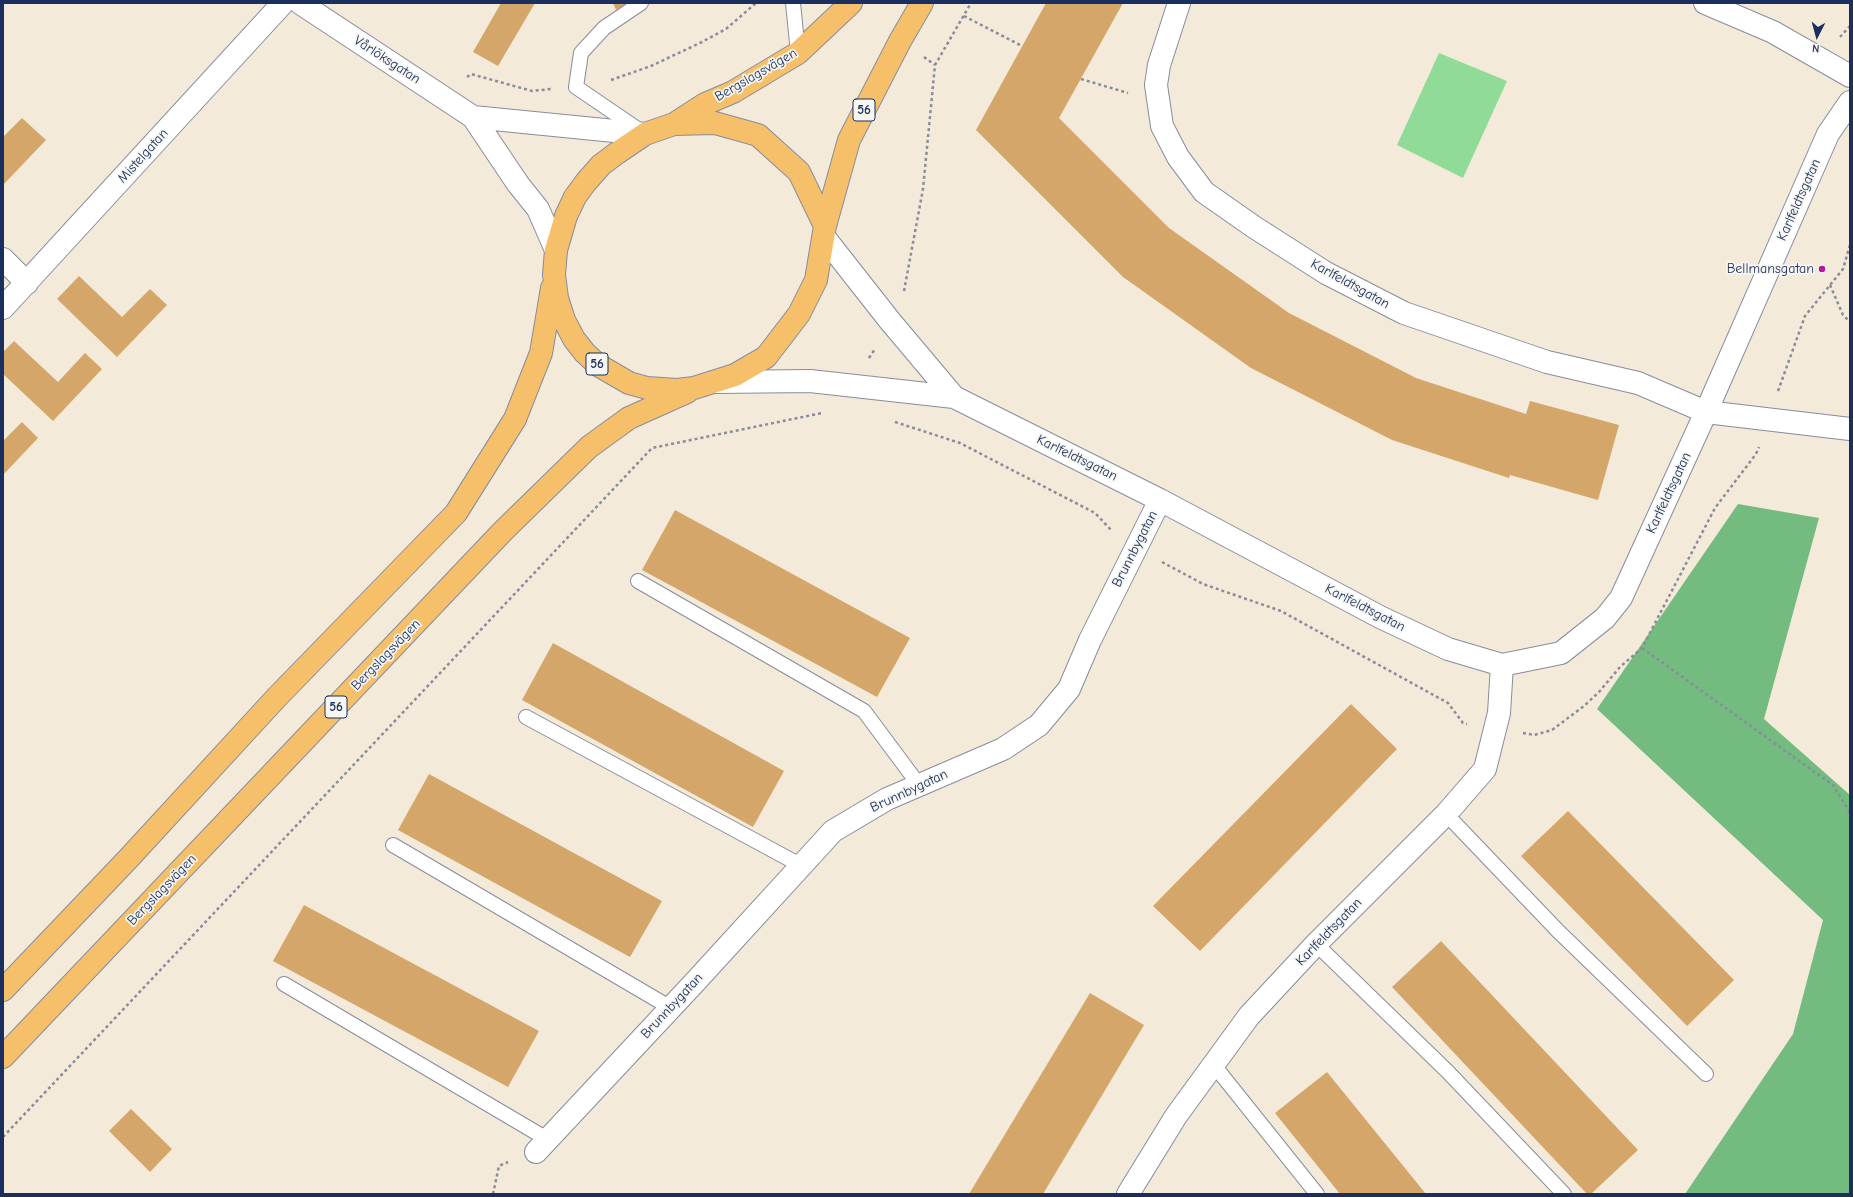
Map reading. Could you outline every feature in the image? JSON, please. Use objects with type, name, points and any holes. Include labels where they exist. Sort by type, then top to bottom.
[{"type":"highway","name":"Bergslagsvägen","points":[[674,124],[705,104],[733,92],[798,53],[851,3]]},
{"type":"highway","name":"56","points":[[554,275],[557,298],[564,320],[578,344],[598,365],[629,383],[646,388],[677,390],[694,388],[735,375],[766,357],[799,314],[816,280],[824,231],[849,140],[900,40],[922,3]]},
{"type":"highway","name":"56","points":[[3,990],[128,859],[277,697],[456,513],[515,419],[541,353],[554,275],[556,250],[566,216],[575,197],[601,165],[646,134],[674,124],[715,123],[758,135],[799,172],[824,231]]},
{"type":"highway","name":"Bergslagsvägen","points":[[3,1057],[503,531],[584,452],[629,418],[694,388]]},
{"type":"street","name":"Mistelgatan","points":[[3,308],[283,3]]},
{"type":"street","name":"Vårlöksgatan","points":[[300,3],[473,117],[518,184],[538,209],[556,250]]},
{"type":"street","name":"Karlfeldtsgatan","points":[[1179,3],[1159,66],[1156,85],[1162,126],[1178,157],[1204,192],[1254,227],[1326,273],[1404,313],[1547,362],[1638,383],[1706,412],[1850,429]]},
{"type":"street","points":[[1705,3],[1773,32],[1850,76]]},
{"type":"street","name":"Karlfeldtsgatan","points":[[715,382],[810,381],[954,397],[1160,500],[1380,617],[1448,649],[1502,665],[1561,653],[1605,618],[1621,598],[1706,412],[1828,134],[1850,102]]},
{"type":"street","name":"Vårlöksgatan","points":[[473,117],[646,134]]},
{"type":"street","name":"Karlfeldtsgatan","points":[[824,231],[890,321],[954,397]]},
{"type":"street","points":[[3,259],[27,283]]},
{"type":"street","name":"Brunnbygatan","points":[[542,1145],[834,831],[887,799],[1003,749],[1039,726],[1068,689],[1090,640],[1160,500]]},
{"type":"street","name":"Karlfeldtsgatan","points":[[1128,1194],[1176,1116],[1249,1016],[1316,944],[1446,814],[1484,769],[1499,713],[1502,665]]},
{"type":"lane","points":[[641,3],[604,28],[581,52],[576,87],[646,134]]},
{"type":"lane","points":[[793,3],[798,53]]},
{"type":"lane","points":[[638,581],[864,711],[920,785]]},
{"type":"lane","points":[[526,717],[802,866]]},
{"type":"lane","points":[[1446,814],[1558,931],[1706,1074]]},
{"type":"lane","points":[[393,846],[671,1008]]},
{"type":"lane","points":[[1316,944],[1448,1072],[1564,1194]]},
{"type":"lane","points":[[284,984],[542,1145]]},
{"type":"lane","points":[[1213,1064],[1317,1194]]},
{"type":"path","points":[[3,1137],[652,448],[844,409],[854,386],[904,294],[923,189],[935,65],[971,3]]},
{"type":"path","points":[[964,16],[1022,46]]},
{"type":"path","points":[[1081,79],[1159,103]]},
{"type":"path","points":[[1830,285],[1843,315],[1850,322]]},
{"type":"path","points":[[894,422],[960,443],[1095,513],[1123,541],[1203,584],[1281,611],[1448,703],[1463,723],[1534,735],[1552,730],[1584,706],[1599,692],[1620,667],[1642,648],[1833,785],[1850,813]]},
{"type":"path","points":[[493,1194],[499,1166],[542,1145]]},
{"type":"green space","points":[[1439,53],[1507,81],[1463,178],[1397,145]]},
{"type":"green space","points":[[1738,504],[1819,518],[1764,719],[1850,795],[1850,1194],[1685,1194],[1793,1034],[1823,920],[1597,709]]},
{"type":"building","points":[[501,3],[535,3],[498,66],[473,52]]},
{"type":"building","points":[[613,3],[631,3],[616,10]]},
{"type":"building","points":[[1046,3],[1123,3],[1059,118],[1169,228],[1289,313],[1416,378],[1526,414],[1530,401],[1619,425],[1598,500],[1510,475],[1509,478],[1392,440],[1251,368],[1123,277],[976,130]]},
{"type":"building","points":[[22,118],[46,140],[3,185],[3,137]]},
{"type":"building","points":[[79,276],[122,317],[150,289],[167,305],[117,357],[57,299]]},
{"type":"building","points":[[14,341],[58,382],[85,353],[102,369],[53,421],[3,374],[3,352]]},
{"type":"building","points":[[22,422],[38,438],[3,475],[3,441]]},
{"type":"building","points":[[675,510],[910,638],[877,697],[642,570]]},
{"type":"building","points":[[553,643],[784,771],[753,827],[522,700]]},
{"type":"building","points":[[1351,704],[1397,749],[1200,951],[1153,906]]},
{"type":"building","points":[[429,774],[662,901],[630,957],[398,830]]},
{"type":"building","points":[[1568,811],[1734,980],[1687,1026],[1521,856]]},
{"type":"building","points":[[304,905],[539,1031],[508,1087],[273,961]]},
{"type":"building","points":[[1441,941],[1638,1150],[1591,1194],[1587,1194],[1392,987]]},
{"type":"building","points":[[1090,993],[1144,1025],[1043,1194],[969,1194]]},
{"type":"building","points":[[1327,1072],[1426,1194],[1340,1194],[1275,1113]]},
{"type":"building","points":[[131,1109],[172,1149],[150,1172],[109,1131]]},
{"type":"place","name":"Bellmansgatan","points":[[1822,269]]}]
